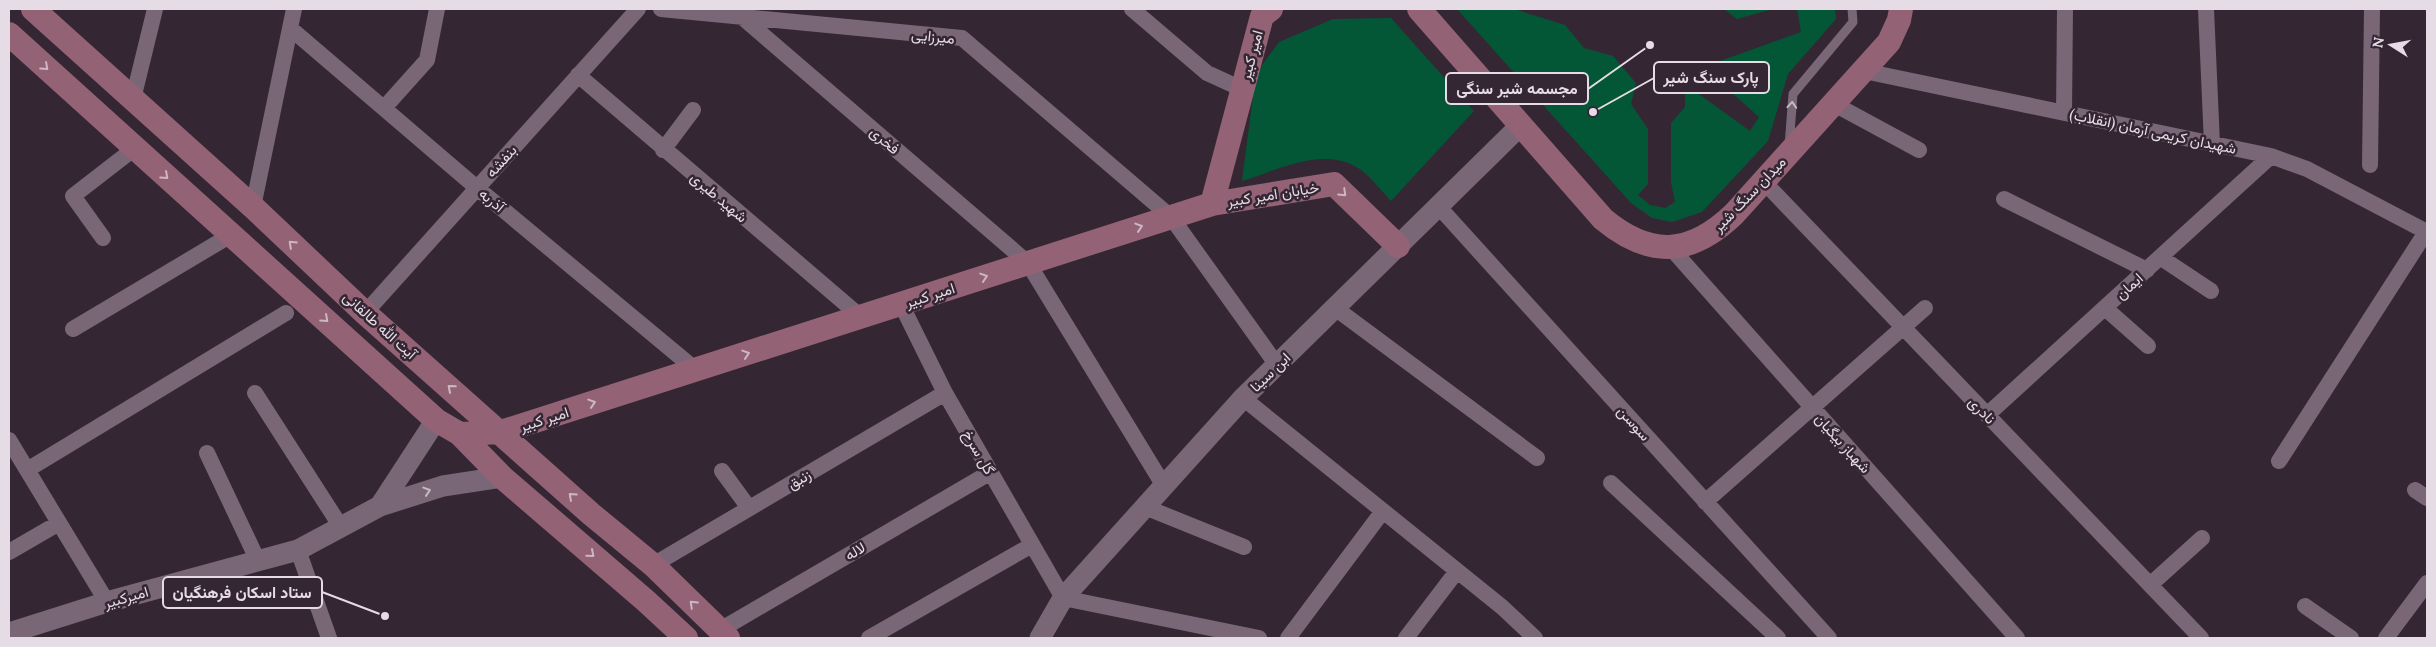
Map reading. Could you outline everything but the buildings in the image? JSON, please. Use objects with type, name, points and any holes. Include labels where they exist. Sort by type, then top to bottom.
[{"type":"main road","name":"آیت الله طالقانی","points":[[33,9],[253,207],[365,313],[502,432],[591,514],[653,565],[724,634]]},
{"type":"main road","name":"میدان سنگ شیر","points":[[1419,9],[1610,224],[1622,235],[1645,244],[1670,247],[1694,243],[1716,231],[1864,71],[1889,42],[1906,13]]},
{"type":"main road","name":"امیر کبیر","points":[[460,434],[502,432],[1212,204],[1265,11]]},
{"type":"main road","points":[[9,34],[436,420],[460,434],[502,477],[686,638]]},
{"type":"main road","name":"خیابان امیر کبیر","points":[[1212,204],[1334,184],[1398,246]]},
{"type":"main road","points":[[295,292],[315,266]]},
{"type":"main road","points":[[571,536],[591,514]]},
{"type":"street","points":[[133,99],[155,9]]},
{"type":"street","points":[[253,207],[294,9]]},
{"type":"street","points":[[384,108],[427,60],[437,9]]},
{"type":"street","name":"بنفشه","points":[[365,313],[638,9]]},
{"type":"street","name":"میرزایی","points":[[660,9],[962,38],[1172,217],[1277,365]]},
{"type":"street","points":[[1132,9],[1208,73],[1242,90]]},
{"type":"street","points":[[2064,113],[2065,9]]},
{"type":"street","points":[[2206,9],[2212,144]]},
{"type":"street","points":[[2370,165],[2372,9]]},
{"type":"street","name":"فخری","points":[[742,17],[1028,263],[1164,486]]},
{"type":"street","name":"آذربه","points":[[290,28],[477,188],[696,370]]},
{"type":"street","name":"شهیدان کریمی آرمان (انقلاب)","points":[[1864,71],[2271,156],[2307,169],[2427,232]]},
{"type":"street","name":"شهید طیری","points":[[578,76],[861,317]]},
{"type":"street","points":[[1834,104],[1919,150]]},
{"type":"street","points":[[663,150],[693,110]]},
{"type":"street","name":"ابن سینا","points":[[1040,638],[1063,598],[1243,398],[1521,125]]},
{"type":"street","points":[[103,238],[73,196],[135,148]]},
{"type":"street","name":"ایمان","points":[[1988,415],[2271,156]]},
{"type":"street","name":"نادری","points":[[1763,181],[2201,638]]},
{"type":"street","points":[[2004,199],[2147,270]]},
{"type":"street","name":"سوسن","points":[[1439,206],[1829,638]]},
{"type":"street","points":[[2279,461],[2427,232]]},
{"type":"street","points":[[73,329],[231,235]]},
{"type":"street","name":"شهباز بیگیان","points":[[1670,247],[2017,638]]},
{"type":"street","points":[[2160,257],[2211,291]]},
{"type":"street","name":"گل سرخ","points":[[901,304],[946,393],[1063,598]]},
{"type":"street","points":[[1335,308],[1537,458]]},
{"type":"street","points":[[1705,502],[1925,308]]},
{"type":"street","points":[[2105,308],[2148,346]]},
{"type":"street","points":[[27,470],[286,313]]},
{"type":"street","points":[[255,393],[341,527]]},
{"type":"street","name":"زنبق","points":[[653,565],[946,393]]},
{"type":"street","points":[[1243,398],[1502,607],[1535,638]]},
{"type":"street","points":[[380,506],[436,420]]},
{"type":"street","points":[[9,442],[107,602]]},
{"type":"street","points":[[207,453],[258,561]]},
{"type":"street","points":[[722,471],[749,508]]},
{"type":"street","name":"لاله","points":[[724,634],[991,472]]},
{"type":"street","name":"امیرکبیر","points":[[9,633],[107,602],[298,550],[380,506],[443,486],[502,477]]},
{"type":"street","points":[[1611,483],[1778,638]]},
{"type":"street","points":[[1145,507],[1244,547]]},
{"type":"street","points":[[1288,638],[1383,512]]},
{"type":"street","points":[[9,552],[59,523]]},
{"type":"street","points":[[2150,585],[2202,538]]},
{"type":"street","points":[[869,638],[1032,545]]},
{"type":"street","points":[[298,550],[329,638]]},
{"type":"street","points":[[1406,638],[1457,571]]},
{"type":"street","points":[[2386,638],[2427,583]]},
{"type":"street","points":[[1063,598],[1231,636],[1259,638]]},
{"type":"street","points":[[2305,606],[2351,638]]},
{"type":"lane","points":[[1788,154],[1793,94],[1853,22],[1852,9]]},
{"type":"green space","points":[[1457,9],[1514,9],[1565,25],[1584,48],[1613,56],[1636,83],[1631,104],[1648,129],[1648,184],[1638,195],[1650,205],[1665,208],[1675,202],[1671,182],[1671,123],[1685,107],[1685,84],[1750,131],[1759,117],[1703,67],[1801,32],[1797,9],[1835,9],[1836,19],[1788,74],[1768,141],[1702,212],[1672,222],[1652,218],[1631,203]]},
{"type":"green space","points":[[1724,9],[1773,9],[1737,19]]},
{"type":"green space","points":[[1391,18],[1474,111],[1391,201],[1358,168],[1330,159],[1300,162],[1242,181],[1254,88],[1262,65],[1279,42],[1333,19]]},
{"type":"place","name":"مجسمه شیر سنگی","points":[[1650,45]]},
{"type":"place","name":"پارک سنگ شیر","points":[[1593,112]]},
{"type":"place","name":"ستاد اسکان فرهنگیان","points":[[385,616]]}]
